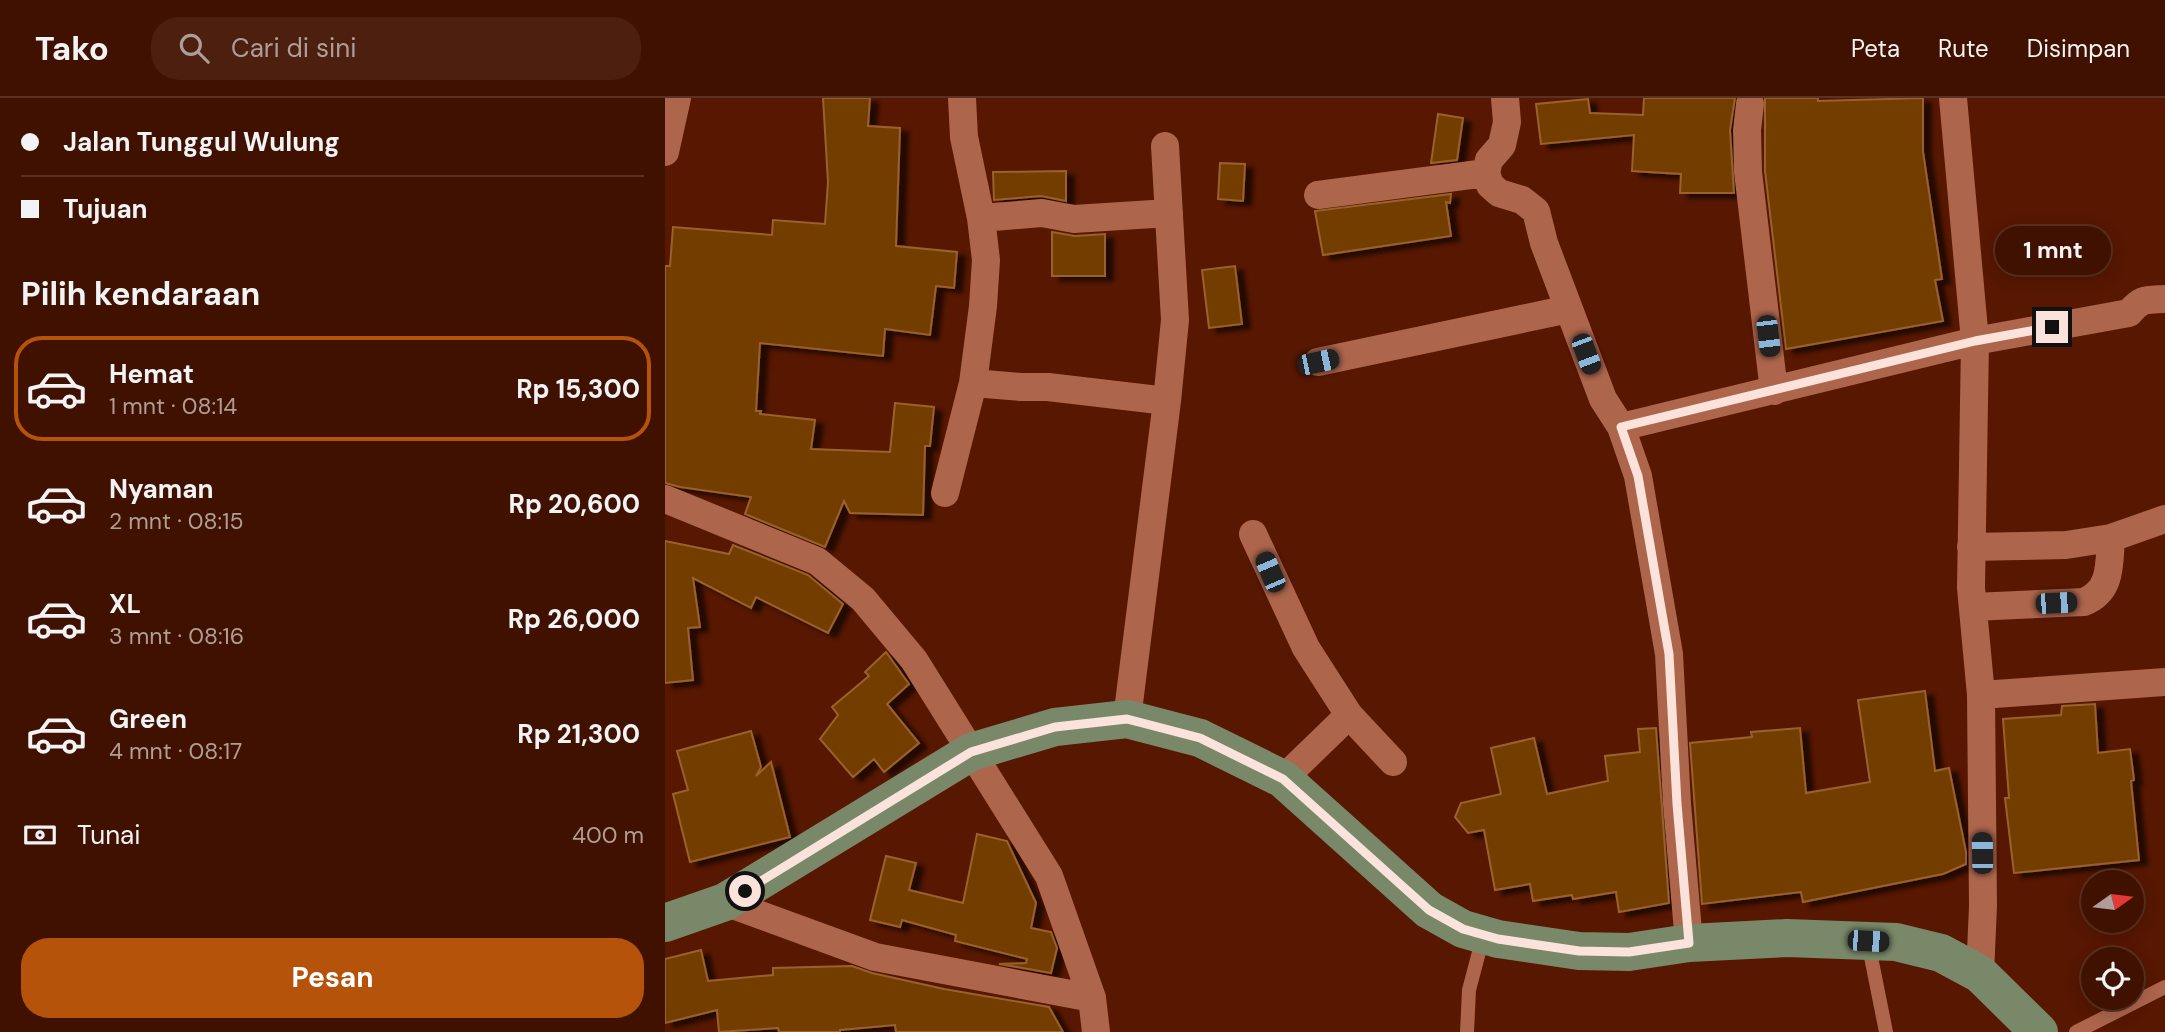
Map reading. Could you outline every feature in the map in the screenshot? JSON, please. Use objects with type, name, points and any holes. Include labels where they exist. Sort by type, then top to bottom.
[{"type":"main road","points":[[665,923],[725,902],[971,752],[1055,727],[1127,719],[1200,738],[1283,779],[1429,910],[1463,929],[1498,939],[1579,951],[1629,952],[1689,943],[1787,938],[1896,942],[1941,953],[1980,974],[2039,1032]]},
{"type":"street","points":[[665,152],[677,98]]},
{"type":"street","points":[[945,494],[973,383],[986,260],[981,218],[964,138],[962,98]]},
{"type":"street","points":[[1505,98],[1507,122],[1502,145],[1489,160],[1486,173],[1490,186],[1499,193],[1522,200],[1536,211],[1544,243],[1603,399],[1621,427],[1638,476],[1669,654],[1677,804],[1689,943]]},
{"type":"street","points":[[1953,98],[1975,341],[1971,547],[1981,695],[1983,906],[1980,974]]},
{"type":"street","points":[[1750,104],[1747,130],[1748,172],[1774,390]]},
{"type":"street","points":[[1127,719],[1175,320],[1165,146]]},
{"type":"street","points":[[1318,195],[1486,173]]},
{"type":"street","points":[[981,218],[1042,213],[1074,219],[1169,213]]},
{"type":"street","points":[[1621,427],[1975,341],[2129,313],[2134,305],[2142,300],[2165,299]]},
{"type":"street","points":[[1318,362],[1569,309]]},
{"type":"street","points":[[973,383],[1048,387],[1167,401]]},
{"type":"street","points":[[665,499],[817,561],[863,599],[914,660],[1049,876],[1092,998],[1096,1032]]},
{"type":"street","points":[[1971,547],[2066,545],[2111,538],[2165,519]]},
{"type":"street","points":[[1253,534],[1306,648],[1349,715],[1393,762]]},
{"type":"street","points":[[1973,607],[2084,602],[2095,597],[2103,589],[2109,568],[2111,538]]},
{"type":"street","points":[[1981,695],[2165,682]]},
{"type":"street","points":[[1283,779],[1349,715]]},
{"type":"street","points":[[725,902],[874,957],[1092,998]]},
{"type":"lane","points":[[1467,1032],[1469,990],[1484,935]]},
{"type":"lane","points":[[1868,941],[1886,1032]]},
{"type":"lane","points":[[2076,1032],[2165,987]]},
{"type":"building","points":[[823,98],[870,98],[868,126],[900,128],[896,246],[957,252],[954,288],[936,286],[930,335],[885,329],[883,356],[760,343],[756,411],[761,411],[760,414],[815,420],[811,449],[890,452],[895,403],[934,407],[930,446],[925,446],[923,515],[850,513],[844,501],[825,547],[745,514],[751,497],[665,483],[665,266],[670,266],[673,227],[772,235],[773,220],[825,224],[828,182]]},
{"type":"building","points":[[1644,98],[1735,98],[1730,130],[1734,193],[1680,193],[1681,174],[1632,171],[1634,135],[1541,144],[1536,104],[1588,99],[1590,113],[1643,115]]},
{"type":"building","points":[[1765,98],[1818,98],[1818,101],[1923,98],[1923,152],[1942,279],[1935,280],[1943,321],[1786,349],[1765,171]]},
{"type":"building","points":[[1438,114],[1463,118],[1457,160],[1431,163]]},
{"type":"building","points":[[1220,163],[1245,164],[1243,201],[1218,199]]},
{"type":"building","points":[[1066,171],[1066,201],[1041,196],[994,200],[993,172]]},
{"type":"building","points":[[1451,194],[1450,203],[1446,202],[1451,236],[1323,255],[1315,211]]},
{"type":"building","points":[[1052,232],[1075,236],[1105,234],[1105,276],[1052,276]]},
{"type":"building","points":[[1235,266],[1242,324],[1209,328],[1202,270]]},
{"type":"building","points":[[665,541],[729,554],[733,545],[808,575],[843,604],[828,633],[756,597],[751,608],[693,578],[700,627],[688,628],[693,680],[665,683]]},
{"type":"building","points":[[886,652],[909,684],[887,704],[919,743],[884,772],[874,759],[853,777],[820,739],[838,715],[832,707],[869,676],[865,672]]},
{"type":"building","points":[[1925,691],[1935,771],[1949,768],[1966,864],[1943,874],[1803,902],[1801,892],[1702,904],[1690,743],[1752,737],[1751,732],[1800,728],[1806,793],[1870,782],[1858,700]]},
{"type":"building","points":[[2095,704],[2098,753],[2130,749],[2139,860],[2014,873],[2005,798],[2009,798],[2003,719],[2061,715],[2062,706]]},
{"type":"building","points":[[1656,728],[1669,903],[1619,912],[1616,892],[1573,899],[1572,895],[1533,901],[1530,884],[1495,890],[1484,830],[1468,833],[1455,817],[1461,803],[1501,794],[1491,748],[1534,738],[1547,794],[1608,781],[1605,756],[1640,752],[1638,729]]},
{"type":"building","points":[[751,731],[761,767],[756,776],[771,762],[790,837],[690,862],[673,794],[688,790],[677,751]]},
{"type":"building","points":[[977,834],[1007,841],[1036,903],[1031,928],[1051,932],[1057,948],[1051,973],[999,964],[1026,963],[1027,959],[955,941],[956,935],[902,920],[900,927],[870,920],[886,856],[916,863],[909,890],[963,903]]},
{"type":"building","points":[[701,950],[708,981],[773,975],[773,968],[852,966],[944,989],[1049,1007],[1063,1032],[896,1032],[895,1025],[840,1032],[779,1032],[778,1028],[719,1032],[717,1010],[665,1023],[665,959]]},
{"type":"route","points":[[745,891],[971,752],[1055,727],[1127,719],[1200,738],[1283,779],[1429,910],[1463,929],[1498,939],[1579,951],[1629,952],[1689,943],[1677,804],[1669,654],[1638,476],[1621,427],[1975,341],[2052,327]]}]
